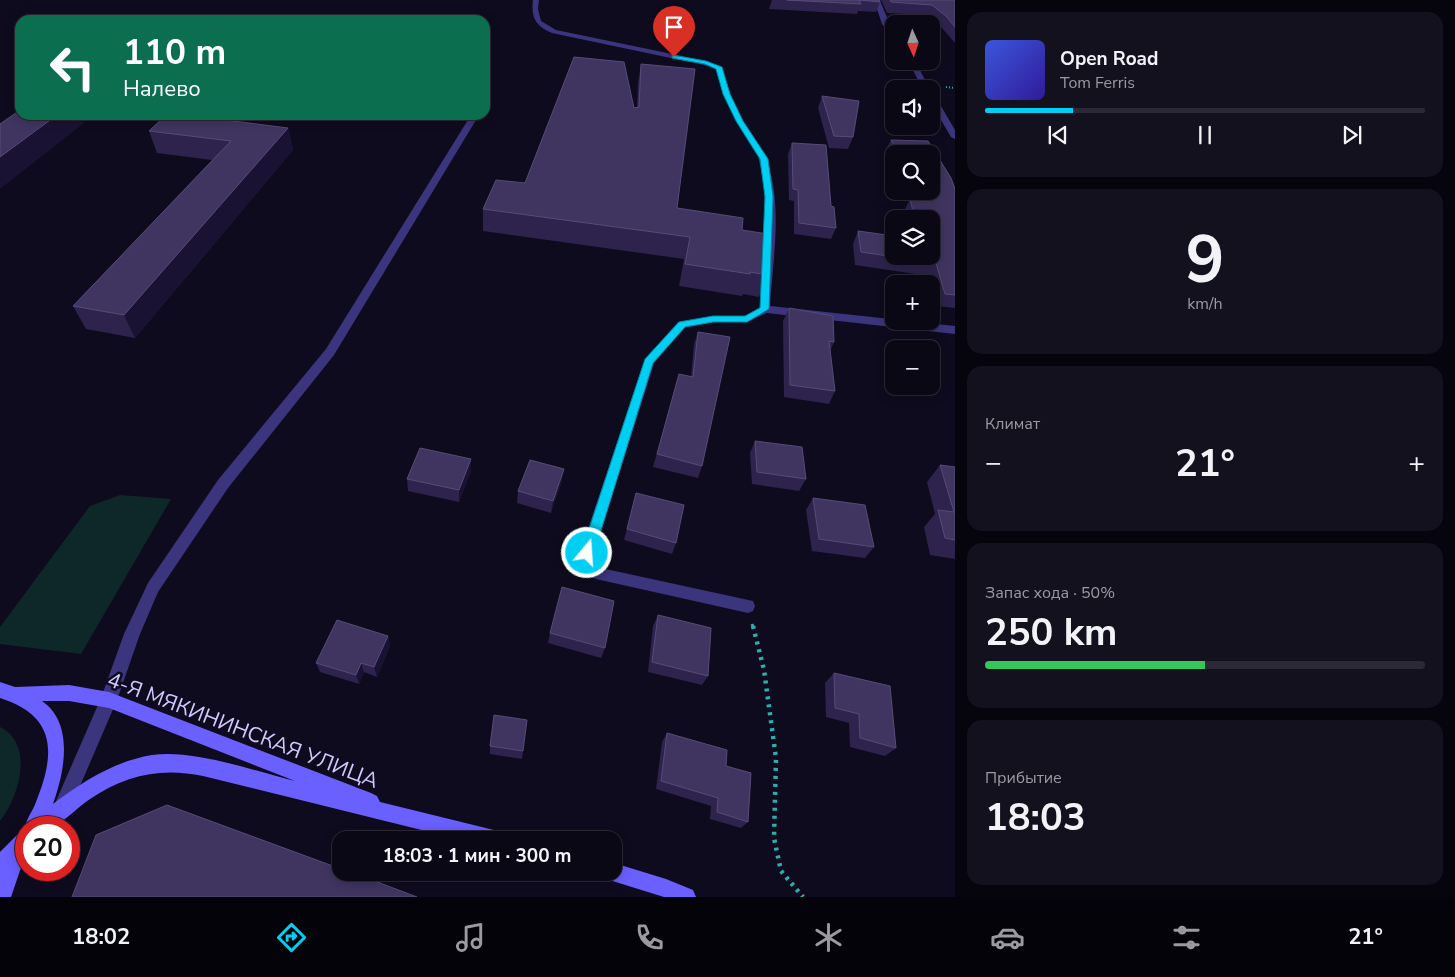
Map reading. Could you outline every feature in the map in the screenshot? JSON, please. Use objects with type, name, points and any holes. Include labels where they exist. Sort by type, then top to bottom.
[{"type":"street","points":[[536,0],[536,20],[540,26],[551,31],[706,62],[719,68],[730,103],[764,159],[769,197],[765,309]]},
{"type":"street","points":[[876,0],[885,24]]},
{"type":"street","points":[[940,111],[955,137]]},
{"type":"street","points":[[62,808],[109,700],[132,634],[153,588],[223,484],[330,352],[472,120]]},
{"type":"street","points":[[748,606],[596,573],[587,553],[649,362],[682,324],[713,319],[747,319],[765,309],[887,324],[955,330]]},
{"type":"street","points":[[0,690],[18,693],[37,705],[50,722],[57,745],[56,772],[47,802],[39,816]]},
{"type":"street","name":"4-Я МЯКИНИНСКАЯ УЛИЦА","points":[[18,693],[69,693],[109,700],[420,821]]},
{"type":"street","name":"4-Я МЯКИНИНСКАЯ УЛИЦА","points":[[52,816],[117,772],[143,765],[172,762],[203,766],[461,831]]},
{"type":"street","points":[[0,866],[15,850]]},
{"type":"street","points":[[1,897],[15,861]]},
{"type":"street","points":[[622,875],[666,888],[686,897]]},
{"type":"path","points":[[748,606],[764,670],[776,758],[774,838],[781,871],[803,897]]},
{"type":"green space","points":[[120,495],[171,499],[81,654],[0,644],[0,627],[90,506]]},
{"type":"green space","points":[[0,727],[11,735],[17,745],[20,771],[13,799],[0,821]]},
{"type":"building","points":[[787,0],[859,0],[861,4]]},
{"type":"building","points":[[859,0],[879,0],[880,2]]},
{"type":"building","points":[[890,0],[955,0],[955,27],[946,16],[932,5],[891,2]]},
{"type":"building","points":[[574,57],[624,62],[634,108],[639,107],[641,64],[695,69],[677,208],[743,218],[742,230],[768,234],[767,275],[685,264],[690,237],[483,209],[496,180],[525,183]]},
{"type":"building","points":[[822,96],[859,101],[853,137],[834,136]]},
{"type":"building","points":[[15,114],[15,120],[50,120],[0,157],[0,124]]},
{"type":"building","points":[[161,120],[225,120],[288,128],[124,315],[73,306],[231,141],[149,131]]},
{"type":"building","points":[[891,140],[928,141],[930,145],[894,145]]},
{"type":"building","points":[[792,143],[826,145],[831,206],[834,207],[836,228],[799,223],[798,190],[793,189]]},
{"type":"building","points":[[940,160],[951,178],[955,189],[955,295],[945,294],[937,265],[940,265],[940,210],[913,210],[910,200],[940,200]]},
{"type":"building","points":[[858,231],[885,235],[885,256],[861,252]]},
{"type":"building","points":[[789,308],[833,316],[834,342],[829,341],[835,391],[790,385]]},
{"type":"building","points":[[698,332],[730,337],[702,466],[657,454],[679,374],[693,377]]},
{"type":"building","points":[[755,441],[802,447],[806,479],[757,472]]},
{"type":"building","points":[[420,448],[471,459],[459,490],[407,479]]},
{"type":"building","points":[[530,460],[564,469],[553,501],[518,491]]},
{"type":"building","points":[[940,465],[955,467],[955,540],[945,538],[938,510],[954,512]]},
{"type":"building","points":[[636,493],[684,505],[676,543],[627,529]]},
{"type":"building","points":[[813,498],[865,505],[874,547],[819,539]]},
{"type":"building","points":[[562,587],[614,601],[605,648],[550,633]]},
{"type":"building","points":[[658,615],[711,628],[708,676],[652,662]]},
{"type":"building","points":[[337,620],[388,636],[374,667],[361,663],[356,675],[316,663]]},
{"type":"building","points":[[834,673],[890,686],[896,748],[860,738],[859,714],[835,708]]},
{"type":"building","points":[[494,715],[527,720],[523,751],[490,746]]},
{"type":"building","points":[[667,733],[727,750],[726,766],[751,773],[748,822],[717,812],[718,798],[661,781]]},
{"type":"building","points":[[167,805],[332,866],[332,881],[375,881],[417,897],[72,897],[78,881],[80,881],[80,876],[96,835]]},
{"type":"route","points":[[587,553],[649,362],[682,324],[713,319],[747,319],[765,309],[769,197],[764,159],[739,121],[726,94],[719,68],[706,62],[674,57]]}]
